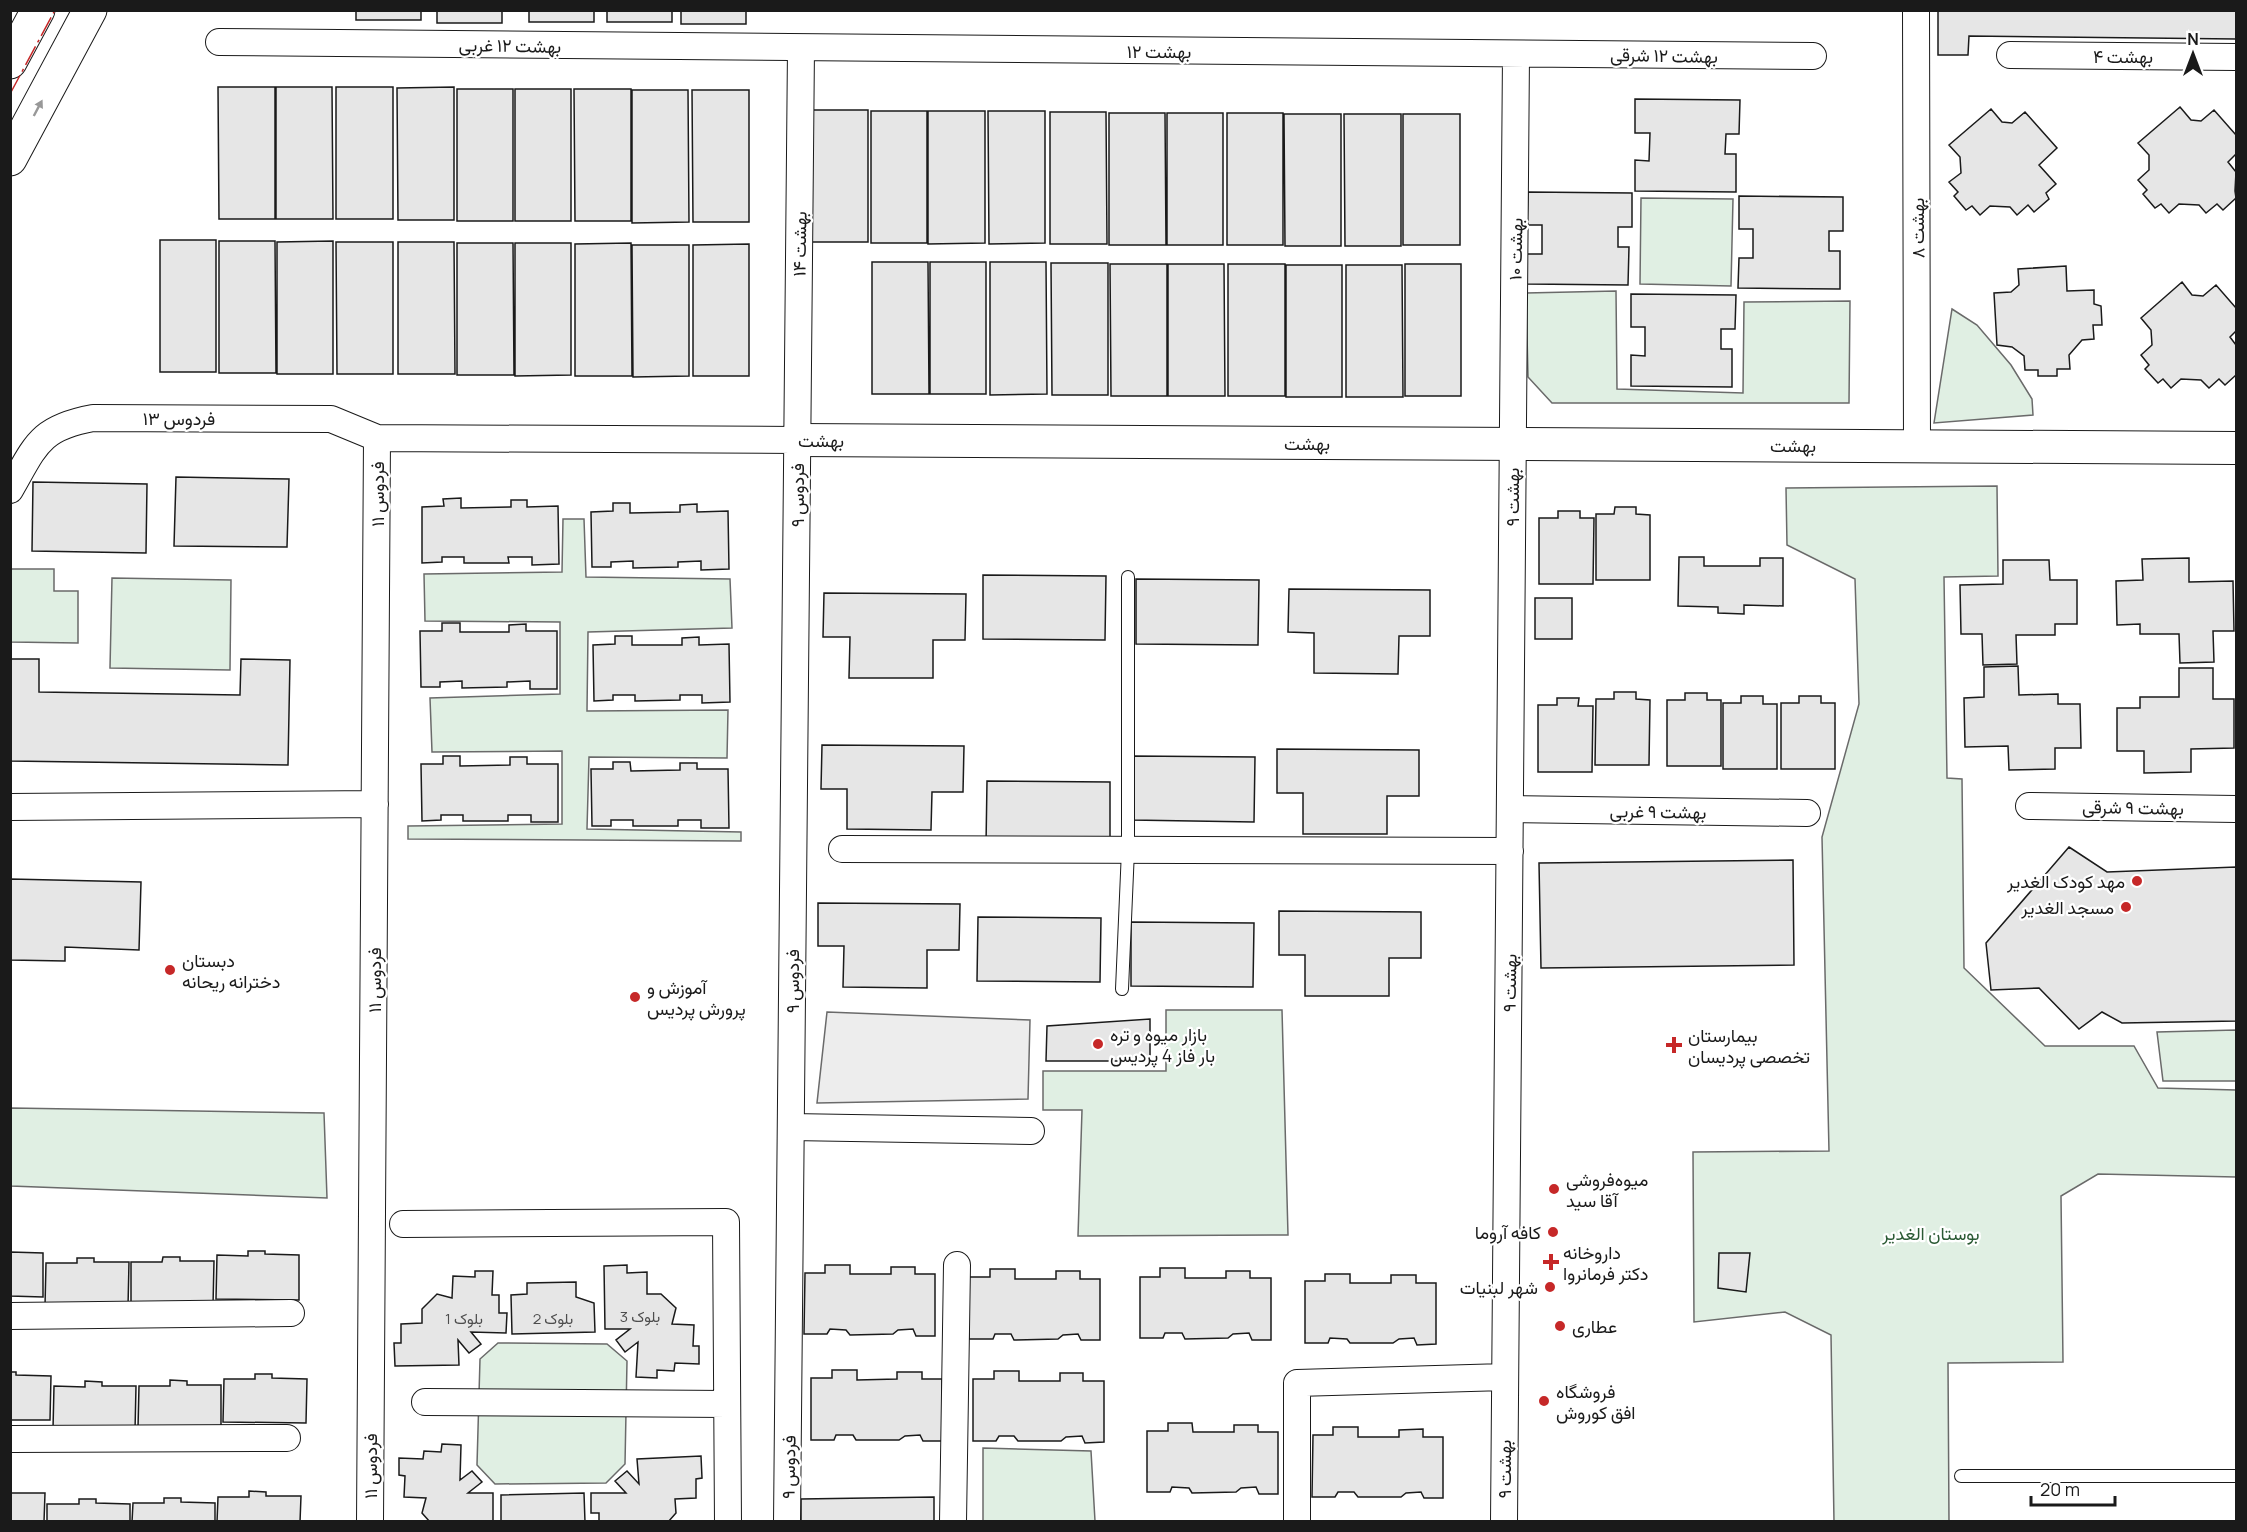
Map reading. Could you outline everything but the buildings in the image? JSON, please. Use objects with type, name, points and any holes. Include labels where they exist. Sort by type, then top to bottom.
[{"type":"main road","points":[[10,62],[38,10]]},
{"type":"main road","points":[[10,159],[90,10]]},
{"type":"street","name":"بهشت ۸","points":[[1916,10],[1917,446]]},
{"type":"street","name":"بهشت ۱۲ غربی","points":[[219,42],[801,48]]},
{"type":"street","name":"بهشت ۱۲","points":[[801,48],[1516,54]]},
{"type":"street","name":"بهشت ۱۴","points":[[797,440],[801,48]]},
{"type":"street","name":"بهشت ۱۲ شرقی","points":[[1516,54],[1813,56]]},
{"type":"street","name":"بهشت ۱۰","points":[[1513,444],[1516,54]]},
{"type":"street","name":"بهشت ۴","points":[[2010,56],[2236,57]]},
{"type":"street","name":"فردوس ۱۳","points":[[10,490],[38,441],[64,425],[93,418],[331,419],[377,438]]},
{"type":"street","name":"بهشت","points":[[377,438],[2236,447]]},
{"type":"street","name":"فردوس ۱۱","points":[[370,1521],[377,438]]},
{"type":"street","name":"فردوس ۹","points":[[788,1521],[797,440]]},
{"type":"street","name":"بهشت ۹","points":[[1504,1521],[1513,444]]},
{"type":"street","points":[[10,807],[375,804]]},
{"type":"street","name":"بهشت ۹ شرقی","points":[[2029,806],[2236,809]]},
{"type":"street","name":"بهشت ۹ غربی","points":[[1510,809],[1807,813]]},
{"type":"street","points":[[842,849],[1510,851]]},
{"type":"street","points":[[791,1127],[1031,1131]]},
{"type":"street","points":[[403,1224],[726,1222],[728,1521]]},
{"type":"street","points":[[953,1521],[957,1265]]},
{"type":"street","points":[[10,1316],[291,1314]]},
{"type":"street","points":[[1297,1521],[1297,1383],[1505,1377]]},
{"type":"street","points":[[425,1402],[727,1404]]},
{"type":"street","points":[[10,1439],[287,1438]]},
{"type":"lane","points":[[1122,989],[1128,850],[1128,577]]},
{"type":"lane","points":[[1961,1476],[2236,1476]]},
{"type":"green space","points":[[1641,198],[1733,199],[1731,286],[1640,284]]},
{"type":"green space","points":[[1616,291],[1617,389],[1743,393],[1744,302],[1850,301],[1849,403],[1552,403],[1528,377],[1526,293]]},
{"type":"green space","points":[[1952,309],[1977,325],[2011,365],[2032,399],[2033,415],[1934,423]]},
{"type":"green space","name":"بوستان الغدیر","points":[[1997,486],[1998,576],[1944,577],[1947,778],[1962,779],[1964,968],[2045,1046],[2134,1046],[2158,1088],[2236,1090],[2236,1177],[2098,1174],[2061,1196],[2063,1362],[1948,1363],[1949,1521],[1834,1522],[1831,1335],[1785,1312],[1694,1322],[1693,1152],[1829,1151],[1822,837],[1859,704],[1855,579],[1787,545],[1786,488]]},
{"type":"green space","points":[[563,519],[584,519],[586,577],[730,579],[732,628],[588,632],[587,711],[728,710],[727,758],[589,757],[587,829],[741,832],[741,841],[408,839],[408,826],[562,824],[562,751],[432,752],[430,698],[560,694],[560,622],[425,621],[424,574],[562,572]]},
{"type":"green space","points":[[11,569],[54,569],[54,591],[78,591],[78,643],[11,642]]},
{"type":"green space","points":[[112,578],[231,580],[230,670],[110,668]]},
{"type":"green space","points":[[1166,1010],[1282,1010],[1288,1235],[1078,1236],[1082,1110],[1043,1110],[1043,1071],[1166,1071]]},
{"type":"green space","points":[[2236,1030],[2236,1081],[2163,1081],[2157,1032]]},
{"type":"green space","points":[[11,1108],[324,1113],[327,1198],[11,1186]]},
{"type":"green space","points":[[498,1343],[607,1344],[627,1361],[625,1464],[606,1483],[495,1484],[477,1465],[480,1359]]},
{"type":"green space","points":[[983,1448],[1091,1451],[1095,1521],[983,1521]]},
{"type":"shaded area","points":[[827,1012],[1030,1020],[1028,1099],[817,1103]]},
{"type":"power","points":[[10,94],[55,10]]},
{"type":"place","name":"مهد کودک الغدیر","points":[[2137,881]]},
{"type":"place","name":"مسجد الغدیر","points":[[2126,907]]},
{"type":"place","name":"دبستان دخترانه ریحانه","points":[[170,970]]},
{"type":"place","name":"آموزش و پرورش پردیس","points":[[635,997]]},
{"type":"place","name":"بازار میوه و تره بار فاز 4 پردیس","points":[[1098,1044]]},
{"type":"place","name":"بیمارستان تخصصی پردیسان","points":[[1674,1045]]},
{"type":"place","name":"میوه‌فروشی آقا سید","points":[[1554,1189]]},
{"type":"place","name":"کافه آروما","points":[[1553,1232]]},
{"type":"place","name":"داروخانه دکتر فرمانروا","points":[[1551,1262]]},
{"type":"place","name":"شهر لبنیات","points":[[1550,1287]]},
{"type":"place","name":"عطاری","points":[[1560,1326]]},
{"type":"place","name":"فروشگاه افق کوروش","points":[[1544,1401]]}]
